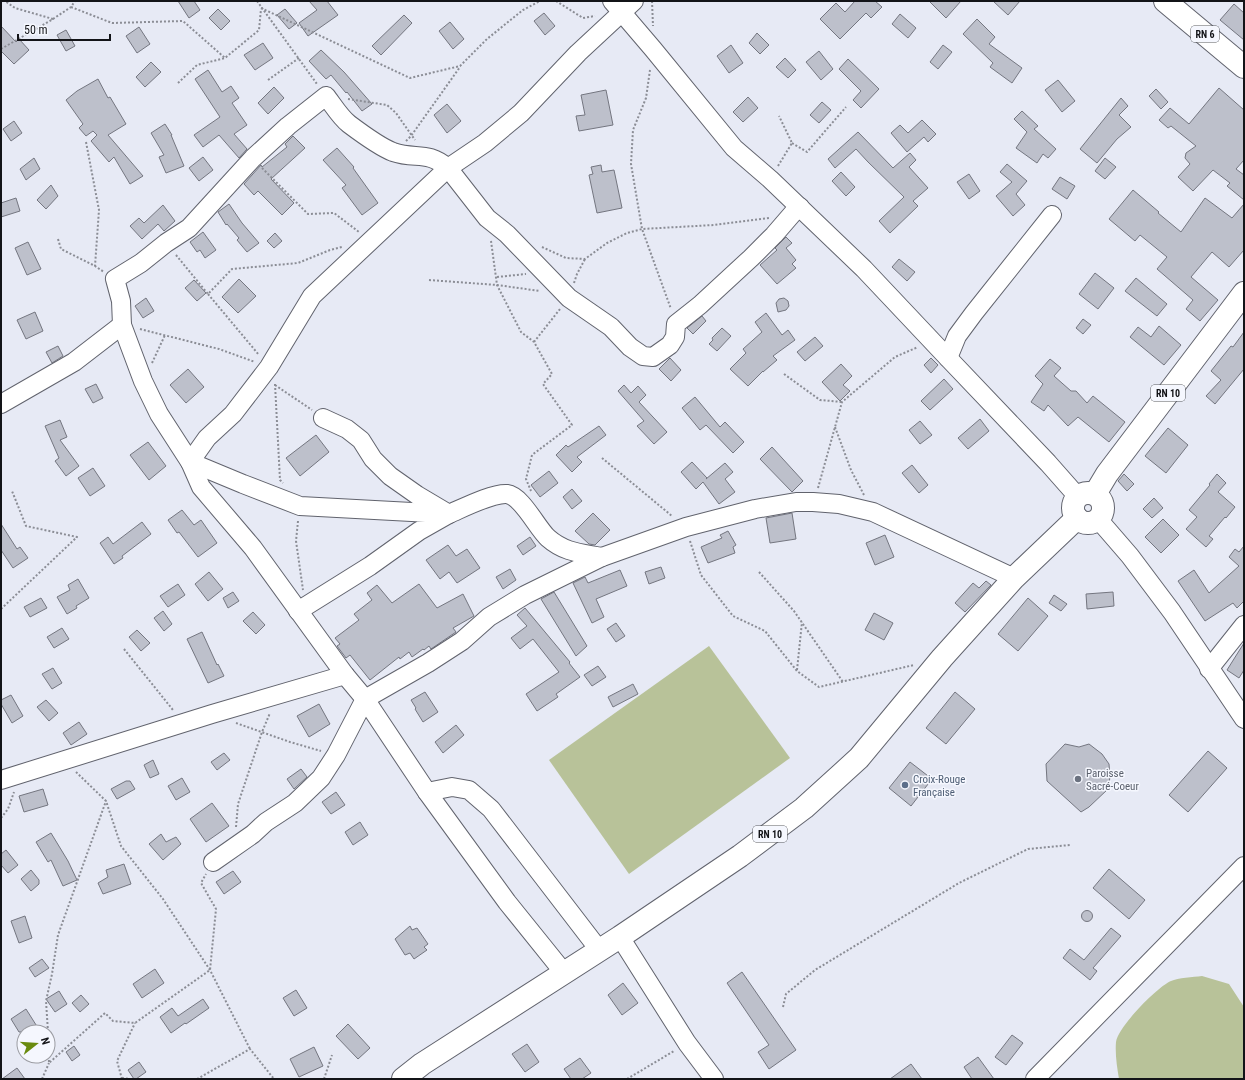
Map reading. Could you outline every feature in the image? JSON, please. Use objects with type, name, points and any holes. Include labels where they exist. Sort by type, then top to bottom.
[{"type":"main road","name":"RN 6","points":[[1165,1],[1244,67]]},
{"type":"main road","name":"RN 10","points":[[403,1079],[422,1064],[620,938],[740,856],[804,808],[858,758],[942,658],[1014,578],[1077,518],[1074,513],[1074,502],[1086,496],[1107,474],[1244,293]]},
{"type":"main road","points":[[1077,518],[1082,522],[1088,523],[1094,522],[1102,514],[1104,509],[1100,498],[1086,496]]},
{"type":"street","points":[[190,462],[207,438],[233,414],[269,367],[312,296],[448,168],[485,143],[521,113],[622,5],[654,49],[734,148],[770,179],[796,210],[864,269],[1048,462],[1086,496]]},
{"type":"street","points":[[565,974],[507,902],[428,792],[365,699],[345,675],[302,609],[201,487],[190,462],[159,414],[143,381],[122,325],[121,301],[115,280],[189,228],[252,158],[288,126],[326,96],[348,123],[393,152],[408,155],[429,156],[440,161],[448,168],[486,218],[507,234],[563,292],[611,327],[630,347],[643,356],[653,357],[670,345],[675,337],[676,324],[700,305],[751,258],[796,210]]},
{"type":"street","points":[[948,358],[957,336],[1052,215]]},
{"type":"street","points":[[1,404],[74,362],[122,325]]},
{"type":"street","points":[[323,418],[347,429],[361,440],[374,459],[390,476],[417,495],[449,514]]},
{"type":"street","points":[[190,462],[300,506],[449,514]]},
{"type":"street","points":[[302,609],[370,566],[419,531],[449,514],[494,496],[507,494],[515,498],[548,538],[570,552],[602,557]]},
{"type":"street","points":[[213,862],[253,834],[266,822],[295,803],[321,778],[336,755],[365,699],[428,663],[462,641],[489,617],[525,595],[602,557],[686,527],[755,509],[796,502],[839,504],[874,512],[1014,578]]},
{"type":"street","points":[[1098,519],[1130,556],[1167,606],[1244,720]]},
{"type":"street","points":[[1209,669],[1244,625]]},
{"type":"street","points":[[1,780],[212,714],[345,675]]},
{"type":"street","points":[[428,792],[452,786],[469,790],[491,809],[600,951]]},
{"type":"street","points":[[1035,1079],[1244,866]]},
{"type":"street","points":[[620,938],[687,1043],[714,1079]]},
{"type":"path","points":[[5,1],[14,8],[53,19]]},
{"type":"path","points":[[1,49],[53,19],[71,7],[75,1]]},
{"type":"path","points":[[257,1],[326,96],[387,105],[396,113],[411,136],[429,156]]},
{"type":"path","points":[[393,152],[411,136],[460,66],[487,39],[523,10],[540,1]]},
{"type":"path","points":[[556,1],[583,18],[622,5]]},
{"type":"path","points":[[652,1],[654,49],[646,98],[633,130],[631,164],[642,229],[676,324]]},
{"type":"path","points":[[71,7],[112,23],[183,21],[225,58]]},
{"type":"path","points":[[178,83],[197,65],[225,58],[259,30],[261,8]]},
{"type":"path","points":[[261,8],[410,78],[460,66]]},
{"type":"path","points":[[268,80],[299,58]]},
{"type":"path","points":[[779,116],[792,143],[807,152],[846,107]]},
{"type":"path","points":[[58,239],[62,250],[95,266],[99,210],[86,142]]},
{"type":"path","points":[[770,179],[792,143]]},
{"type":"path","points":[[252,158],[308,214],[334,213],[370,241]]},
{"type":"path","points":[[534,342],[563,292],[577,274],[585,259],[627,233],[642,229],[714,225],[772,217],[796,210]]},
{"type":"path","points":[[486,218],[498,285],[521,332],[534,342],[552,374],[542,384],[572,425],[532,455],[526,479],[531,492]]},
{"type":"path","points":[[166,243],[269,367],[275,385],[280,480],[284,485]]},
{"type":"path","points":[[539,246],[566,258],[585,259]]},
{"type":"path","points":[[208,294],[232,269],[298,263],[330,250],[343,247]]},
{"type":"path","points":[[497,277],[543,271]]},
{"type":"path","points":[[429,280],[563,292]]},
{"type":"path","points":[[122,325],[219,349],[269,367]]},
{"type":"path","points":[[143,381],[165,335]]},
{"type":"path","points":[[813,502],[842,402],[895,357],[932,341]]},
{"type":"path","points":[[784,374],[820,400],[842,402]]},
{"type":"path","points":[[275,385],[323,418]]},
{"type":"path","points":[[835,426],[851,470],[874,512]]},
{"type":"path","points":[[602,458],[686,527],[701,576],[733,616],[765,631],[797,671],[820,687],[942,658]]},
{"type":"path","points":[[1,609],[77,537],[26,526],[12,492]]},
{"type":"path","points":[[300,506],[296,542],[302,609]]},
{"type":"path","points":[[759,572],[794,610],[843,682]]},
{"type":"path","points":[[797,671],[802,622]]},
{"type":"path","points":[[124,649],[184,723]]},
{"type":"path","points":[[234,846],[238,804],[262,732],[278,695]]},
{"type":"path","points":[[212,714],[290,742],[336,755]]},
{"type":"path","points":[[64,760],[106,801],[121,846],[163,898],[210,970],[250,1049],[274,1079]]},
{"type":"path","points":[[1,818],[8,809],[21,774]]},
{"type":"path","points":[[47,1024],[46,1001],[58,935],[106,801]]},
{"type":"path","points":[[783,1007],[786,994],[815,970],[959,883],[1028,849],[1070,845]]},
{"type":"path","points":[[130,1079],[122,1078],[118,1061],[135,1023],[210,970],[216,908],[201,883],[213,862]]},
{"type":"path","points":[[56,1057],[105,1013],[113,1020],[135,1023]]},
{"type":"path","points":[[627,1079],[687,1043]]},
{"type":"path","points":[[197,1079],[250,1049]]},
{"type":"path","points":[[324,1079],[332,1055]]},
{"type":"path","points":[[42,1079],[49,1064]]},
{"type":"green space","points":[[709,646],[790,758],[629,874],[549,760]]},
{"type":"green space","points":[[1202,976],[1229,984],[1244,1007],[1244,1079],[1119,1079],[1116,1042],[1123,1027],[1148,999],[1171,981],[1182,978]]},
{"type":"building","points":[[178,1],[194,1],[200,10],[189,18]]},
{"type":"building","points":[[309,1],[327,1],[338,15],[308,36],[299,23],[317,10]]},
{"type":"building","points":[[855,1],[875,1],[882,7],[871,18],[866,13],[840,39],[820,19],[836,3],[845,12]]},
{"type":"building","points":[[929,1],[961,1],[946,18]]},
{"type":"building","points":[[993,1],[1020,1],[1008,15]]},
{"type":"building","points":[[1234,4],[1244,13],[1244,40],[1220,20]]},
{"type":"building","points":[[218,9],[230,21],[221,30],[209,18]]},
{"type":"building","points":[[285,9],[297,23],[289,29],[277,15]]},
{"type":"building","points":[[544,13],[555,26],[545,35],[534,21]]},
{"type":"building","points":[[900,14],[916,28],[908,38],[892,24]]},
{"type":"building","points":[[404,15],[412,23],[381,55],[372,46]]},
{"type":"building","points":[[977,19],[995,37],[989,44],[1022,68],[1012,83],[990,67],[993,63],[963,34]]},
{"type":"building","points":[[450,22],[464,39],[453,49],[439,31]]},
{"type":"building","points":[[1,26],[16,42],[19,39],[29,50],[14,64],[1,51]]},
{"type":"building","points":[[139,27],[150,44],[137,53],[126,36]]},
{"type":"building","points":[[66,30],[75,46],[66,51],[57,35]]},
{"type":"building","points":[[757,33],[769,45],[760,54],[749,43]]},
{"type":"building","points":[[263,43],[273,58],[255,70],[244,55]]},
{"type":"building","points":[[731,45],[743,63],[729,73],[717,56]]},
{"type":"building","points":[[943,45],[952,52],[938,69],[930,62]]},
{"type":"building","points":[[321,50],[344,72],[372,104],[362,111],[331,75],[326,79],[309,61]]},
{"type":"building","points":[[819,51],[833,69],[821,80],[806,62]]},
{"type":"building","points":[[785,58],[796,70],[788,78],[776,67]]},
{"type":"building","points":[[848,59],[879,89],[861,108],[853,100],[861,91],[839,69]]},
{"type":"building","points":[[151,62],[161,72],[145,87],[136,77]]},
{"type":"building","points":[[208,70],[222,92],[231,86],[239,98],[232,103],[247,125],[234,134],[247,149],[239,158],[219,135],[203,147],[194,135],[220,117],[195,79]]},
{"type":"building","points":[[98,79],[108,98],[110,97],[126,124],[108,135],[143,176],[130,184],[114,157],[109,162],[91,141],[97,135],[93,131],[86,136],[79,128],[83,124],[66,100],[77,91]]},
{"type":"building","points":[[1058,80],[1075,101],[1062,112],[1045,90]]},
{"type":"building","points":[[274,87],[284,98],[268,114],[258,103]]},
{"type":"building","points":[[1219,88],[1244,110],[1244,160],[1236,169],[1244,175],[1244,200],[1227,186],[1230,183],[1213,170],[1193,191],[1178,177],[1190,164],[1185,158],[1186,153],[1196,146],[1171,126],[1168,128],[1159,120],[1170,108],[1189,124]]},
{"type":"building","points":[[1156,89],[1168,102],[1161,109],[1149,96]]},
{"type":"building","points":[[606,90],[613,125],[579,131],[576,116],[585,115],[581,95]]},
{"type":"building","points":[[748,97],[758,108],[743,122],[733,112]]},
{"type":"building","points":[[1121,98],[1128,106],[1119,115],[1131,127],[1117,139],[1097,163],[1080,149]]},
{"type":"building","points":[[822,102],[831,110],[819,123],[810,115]]},
{"type":"building","points":[[447,104],[461,121],[447,133],[434,115]]},
{"type":"building","points":[[1022,111],[1038,126],[1034,129],[1056,149],[1048,158],[1043,154],[1037,163],[1016,148],[1027,132],[1014,119]]},
{"type":"building","points":[[922,120],[936,134],[928,142],[924,137],[907,152],[891,133],[900,125],[908,133]]},
{"type":"building","points":[[14,121],[22,133],[11,141],[3,129]]},
{"type":"building","points":[[165,124],[172,135],[184,166],[166,173],[159,157],[164,155],[151,133]]},
{"type":"building","points":[[858,132],[893,168],[910,153],[916,160],[909,167],[928,188],[913,201],[918,206],[890,233],[879,221],[904,197],[856,149],[835,168],[828,159]]},
{"type":"building","points":[[293,136],[305,148],[271,179],[294,203],[282,215],[258,191],[254,195],[244,184],[261,165],[262,167],[287,147],[285,144]]},
{"type":"building","points":[[337,148],[354,167],[353,168],[378,203],[362,215],[342,188],[346,185],[323,160]]},
{"type":"building","points":[[203,157],[213,170],[199,181],[189,168]]},
{"type":"building","points":[[34,158],[40,169],[26,180],[20,169]]},
{"type":"building","points":[[1105,158],[1116,167],[1105,179],[1095,171]]},
{"type":"building","points":[[1007,164],[1027,181],[1016,194],[1025,205],[1013,216],[996,196],[1012,182],[1000,172]]},
{"type":"building","points":[[601,165],[602,172],[614,170],[622,208],[597,213],[589,175],[593,174],[591,167]]},
{"type":"building","points":[[841,172],[855,187],[846,196],[832,181]]},
{"type":"building","points":[[969,174],[980,191],[969,199],[957,182]]},
{"type":"building","points":[[1060,177],[1075,186],[1067,199],[1052,189]]},
{"type":"building","points":[[51,185],[58,196],[46,209],[37,200]]},
{"type":"building","points":[[1133,190],[1181,232],[1205,198],[1232,218],[1244,204],[1244,250],[1229,267],[1212,252],[1191,277],[1218,300],[1200,321],[1186,309],[1193,300],[1157,269],[1167,257],[1140,235],[1135,241],[1109,219]]},
{"type":"building","points":[[16,198],[20,211],[1,217],[1,203]]},
{"type":"building","points":[[229,204],[242,223],[259,243],[247,252],[237,240],[239,238],[227,224],[226,225],[218,212]]},
{"type":"building","points":[[163,205],[175,221],[164,231],[158,224],[142,239],[130,226],[139,218],[144,223]]},
{"type":"building","points":[[203,232],[216,250],[205,258],[200,250],[197,252],[190,242]]},
{"type":"building","points":[[275,233],[282,241],[274,248],[267,241]]},
{"type":"building","points":[[786,237],[792,243],[786,248],[796,260],[792,264],[796,268],[777,284],[760,265],[777,250],[775,248]]},
{"type":"building","points":[[28,242],[41,269],[27,275],[15,248]]},
{"type":"building","points":[[899,259],[915,272],[907,281],[892,267]]},
{"type":"building","points":[[1095,273],[1114,288],[1098,309],[1079,294]]},
{"type":"building","points":[[1136,278],[1167,304],[1157,316],[1125,291]]},
{"type":"building","points":[[239,279],[256,296],[238,313],[222,297]]},
{"type":"building","points":[[194,280],[206,293],[197,301],[185,288]]},
{"type":"building","points":[[146,298],[154,311],[143,318],[135,306]]},
{"type":"building","points":[[784,298],[788,301],[789,306],[786,310],[778,312],[776,303],[779,299]]},
{"type":"building","points":[[35,312],[43,331],[26,339],[17,320]]},
{"type":"building","points":[[766,313],[782,335],[788,330],[795,340],[773,356],[777,360],[748,386],[730,369],[746,353],[743,349],[762,332],[755,322]]},
{"type":"building","points":[[702,316],[706,321],[693,334],[687,328]]},
{"type":"building","points":[[1083,319],[1091,325],[1083,334],[1076,328]]},
{"type":"building","points":[[1159,326],[1181,345],[1164,365],[1130,337],[1138,327],[1151,337]]},
{"type":"building","points":[[722,328],[731,336],[717,351],[709,344],[713,340],[712,338]]},
{"type":"building","points":[[1244,332],[1244,369],[1215,404],[1206,396],[1221,380],[1211,371],[1231,346],[1233,347]]},
{"type":"building","points":[[815,337],[823,346],[805,361],[797,352]]},
{"type":"building","points":[[58,346],[63,356],[52,363],[46,352]]},
{"type":"building","points":[[670,358],[681,370],[671,381],[659,369]]},
{"type":"building","points":[[931,358],[938,365],[931,373],[924,365]]},
{"type":"building","points":[[1050,359],[1061,368],[1054,376],[1071,391],[1076,391],[1087,403],[1093,396],[1125,422],[1109,442],[1078,417],[1068,426],[1048,405],[1044,411],[1031,402],[1043,384],[1035,376]]},
{"type":"building","points":[[841,364],[852,376],[843,385],[850,391],[840,401],[822,382]]},
{"type":"building","points":[[188,369],[204,387],[186,403],[170,385]]},
{"type":"building","points":[[944,379],[953,389],[930,410],[921,401]]},
{"type":"building","points":[[96,384],[103,398],[93,403],[85,389]]},
{"type":"building","points":[[624,385],[631,393],[638,386],[646,395],[639,402],[667,432],[654,444],[637,426],[644,421],[618,391]]},
{"type":"building","points":[[695,397],[720,427],[725,422],[744,442],[733,453],[706,425],[700,430],[682,408]]},
{"type":"building","points":[[980,419],[989,431],[968,449],[958,438]]},
{"type":"building","points":[[60,420],[67,437],[60,440],[79,466],[66,476],[55,461],[59,458],[45,426]]},
{"type":"building","points":[[920,421],[932,435],[920,444],[909,430]]},
{"type":"building","points":[[599,426],[606,435],[577,457],[582,462],[572,472],[556,455],[566,445],[568,447]]},
{"type":"building","points":[[1168,428],[1188,445],[1166,473],[1145,456]]},
{"type":"building","points":[[316,435],[329,452],[300,476],[286,458]]},
{"type":"building","points":[[148,442],[166,466],[149,480],[130,455]]},
{"type":"building","points":[[772,447],[803,481],[792,492],[760,459]]},
{"type":"building","points":[[692,462],[707,478],[706,479],[725,463],[733,472],[725,479],[735,492],[719,504],[703,482],[696,489],[681,472]]},
{"type":"building","points":[[912,465],[928,485],[919,493],[902,473]]},
{"type":"building","points":[[93,468],[105,486],[90,496],[78,478]]},
{"type":"building","points":[[549,471],[558,483],[540,497],[531,485]]},
{"type":"building","points":[[1124,474],[1134,484],[1127,491],[1118,481]]},
{"type":"building","points":[[1217,474],[1226,483],[1218,492],[1235,507],[1209,536],[1213,539],[1206,547],[1186,529],[1197,517],[1189,510],[1210,485],[1209,484]]},
{"type":"building","points":[[572,489],[582,501],[572,509],[563,497]]},
{"type":"building","points":[[1154,498],[1163,508],[1152,518],[1143,509]]},
{"type":"building","points":[[182,510],[194,525],[201,520],[217,543],[198,557],[168,520]]},
{"type":"building","points":[[593,513],[610,530],[595,545],[589,544],[575,531]]},
{"type":"building","points":[[792,513],[796,539],[770,543],[766,518]]},
{"type":"building","points":[[1163,519],[1179,535],[1161,553],[1145,537]]},
{"type":"building","points":[[142,522],[151,534],[114,564],[100,543],[108,537],[113,544]]},
{"type":"building","points":[[1,524],[17,549],[20,547],[28,558],[13,568],[1,550]]},
{"type":"building","points":[[728,531],[736,545],[733,547],[735,553],[708,563],[701,547],[722,538],[720,535]]},
{"type":"building","points":[[885,535],[894,557],[875,565],[866,543]]},
{"type":"building","points":[[530,537],[536,546],[523,555],[517,546]]},
{"type":"building","points":[[448,545],[456,556],[467,549],[480,568],[457,583],[449,572],[440,579],[426,560]]},
{"type":"building","points":[[1244,546],[1244,601],[1237,608],[1233,603],[1205,621],[1178,581],[1194,570],[1209,593],[1239,566],[1229,557],[1235,549],[1239,552]]},
{"type":"building","points":[[661,567],[665,578],[649,584],[645,572]]},
{"type":"building","points":[[510,569],[516,580],[503,589],[496,577]]},
{"type":"building","points":[[620,570],[627,586],[596,599],[604,617],[592,623],[573,583],[585,577],[588,583]]},
{"type":"building","points":[[209,572],[223,589],[208,601],[195,584]]},
{"type":"building","points":[[78,579],[89,598],[67,614],[57,597],[70,590],[68,585]]},
{"type":"building","points":[[986,581],[991,585],[965,612],[955,603],[973,583],[979,588]]},
{"type":"building","points":[[178,584],[185,595],[168,607],[160,596]]},
{"type":"building","points":[[419,584],[437,608],[463,594],[474,616],[453,628],[456,632],[431,649],[429,646],[412,657],[409,652],[400,659],[399,657],[370,680],[350,655],[346,658],[337,646],[340,644],[335,638],[359,620],[354,614],[372,600],[367,593],[377,585],[392,603]]},
{"type":"building","points":[[233,592],[239,601],[228,608],[223,598]]},
{"type":"building","points":[[554,592],[587,646],[576,656],[541,599]]},
{"type":"building","points":[[1113,592],[1114,606],[1087,609],[1086,594]]},
{"type":"building","points":[[1054,595],[1067,604],[1061,611],[1049,603]]},
{"type":"building","points":[[41,598],[47,608],[30,617],[24,607]]},
{"type":"building","points":[[1028,598],[1048,616],[1018,651],[998,634]]},
{"type":"building","points":[[525,608],[570,662],[569,663],[580,677],[556,694],[558,697],[537,711],[526,694],[559,672],[533,639],[520,649],[511,638],[527,626],[517,615]]},
{"type":"building","points":[[163,611],[172,624],[164,631],[154,618]]},
{"type":"building","points":[[253,612],[265,625],[256,634],[243,621]]},
{"type":"building","points":[[874,613],[893,623],[884,640],[865,630]]},
{"type":"building","points":[[616,623],[625,636],[616,642],[607,629]]},
{"type":"building","points":[[62,628],[69,639],[54,648],[47,637]]},
{"type":"building","points":[[137,630],[150,643],[141,651],[129,637]]},
{"type":"building","points":[[202,632],[217,665],[218,664],[224,676],[208,683],[187,639]]},
{"type":"building","points":[[1244,643],[1244,670],[1239,678],[1227,670]]},
{"type":"building","points":[[598,666],[606,677],[592,686],[584,675]]},
{"type":"building","points":[[53,668],[62,683],[52,689],[42,674]]},
{"type":"building","points":[[633,684],[638,694],[613,707],[608,697]]},
{"type":"building","points":[[425,692],[438,712],[423,722],[411,700]]},
{"type":"building","points":[[955,692],[975,709],[946,744],[926,728]]},
{"type":"building","points":[[11,695],[23,716],[12,723],[1,704],[1,700]]},
{"type":"building","points":[[46,700],[58,713],[49,721],[37,707]]},
{"type":"building","points":[[319,704],[330,724],[309,737],[297,716]]},
{"type":"building","points":[[79,722],[87,734],[71,745],[63,733]]},
{"type":"building","points":[[456,725],[464,735],[443,753],[435,742]]},
{"type":"building","name":"Paroisse Sacré-Coeur","points":[[1065,744],[1079,747],[1089,744],[1102,754],[1109,764],[1110,777],[1108,789],[1089,807],[1081,812],[1047,781],[1046,764]]},
{"type":"building","points":[[1208,751],[1227,768],[1188,812],[1169,795]]},
{"type":"building","points":[[224,753],[230,760],[217,770],[211,762]]},
{"type":"building","points":[[153,760],[159,774],[150,778],[144,765]]},
{"type":"building","points":[[910,762],[932,779],[911,806],[889,788]]},
{"type":"building","points":[[301,769],[307,777],[294,789],[287,779]]},
{"type":"building","points":[[182,778],[190,792],[176,800],[168,786]]},
{"type":"building","points":[[126,781],[130,781],[135,789],[117,799],[111,789]]},
{"type":"building","points":[[43,789],[48,805],[24,812],[19,796]]},
{"type":"building","points":[[336,792],[345,805],[331,814],[322,802]]},
{"type":"building","points":[[212,803],[229,826],[206,842],[190,819]]},
{"type":"building","points":[[360,822],[368,835],[353,845],[345,832]]},
{"type":"building","points":[[51,833],[68,861],[77,880],[63,886],[51,860],[48,862],[36,842]]},
{"type":"building","points":[[161,834],[166,842],[176,837],[181,844],[163,860],[149,844]]},
{"type":"building","points":[[6,850],[18,865],[8,873],[1,865],[1,854]]},
{"type":"building","points":[[124,864],[131,884],[103,894],[98,883],[108,877],[106,870]]},
{"type":"building","points":[[1109,869],[1145,900],[1129,919],[1093,888]]},
{"type":"building","points":[[31,870],[39,880],[39,884],[31,891],[21,879]]},
{"type":"building","points":[[233,871],[241,882],[224,894],[216,882]]},
{"type":"building","points":[[1085,911],[1089,911],[1091,912],[1091,920],[1085,921],[1082,918],[1082,914]]},
{"type":"building","points":[[25,916],[32,938],[19,943],[11,921]]},
{"type":"building","points":[[410,926],[412,930],[417,928],[428,944],[424,947],[427,950],[414,959],[410,953],[405,955],[395,939]]},
{"type":"building","points":[[1111,928],[1121,936],[1093,968],[1097,971],[1090,980],[1063,958],[1070,949],[1084,960]]},
{"type":"building","points":[[42,959],[49,968],[35,977],[29,968]]},
{"type":"building","points":[[155,969],[164,983],[142,998],[133,984]]},
{"type":"building","points":[[742,972],[796,1050],[769,1069],[758,1052],[769,1045],[727,983]]},
{"type":"building","points":[[623,983],[638,1003],[622,1015],[608,995]]},
{"type":"building","points":[[296,990],[307,1008],[294,1016],[283,998]]},
{"type":"building","points":[[59,991],[67,1004],[55,1012],[46,999]]},
{"type":"building","points":[[81,995],[89,1004],[80,1012],[72,1003]]},
{"type":"building","points":[[203,999],[209,1008],[171,1033],[160,1017],[172,1008],[178,1016]]},
{"type":"building","points":[[26,1009],[35,1024],[16,1024],[16,1027],[11,1019]]},
{"type":"building","points":[[348,1024],[370,1048],[358,1059],[336,1036]]},
{"type":"building","points":[[1012,1035],[1023,1043],[1006,1065],[995,1057]]},
{"type":"building","points":[[527,1044],[539,1062],[525,1072],[512,1054]]},
{"type":"building","points":[[74,1046],[80,1055],[72,1061],[66,1052]]},
{"type":"building","points":[[314,1047],[323,1066],[299,1077],[290,1059]]},
{"type":"building","points":[[978,1057],[994,1079],[972,1079],[964,1067]]},
{"type":"building","points":[[580,1058],[591,1073],[582,1079],[571,1079],[564,1069]]},
{"type":"building","points":[[139,1062],[146,1072],[134,1079],[128,1070]]},
{"type":"building","points":[[911,1064],[922,1079],[890,1079]]},
{"type":"building","points":[[17,1068],[25,1079],[2,1079]]},
{"type":"place","name":"Paroisse Sacré-Coeur","points":[[1078,779]]},
{"type":"place","name":"Croix-Rouge Française","points":[[905,785]]}]
